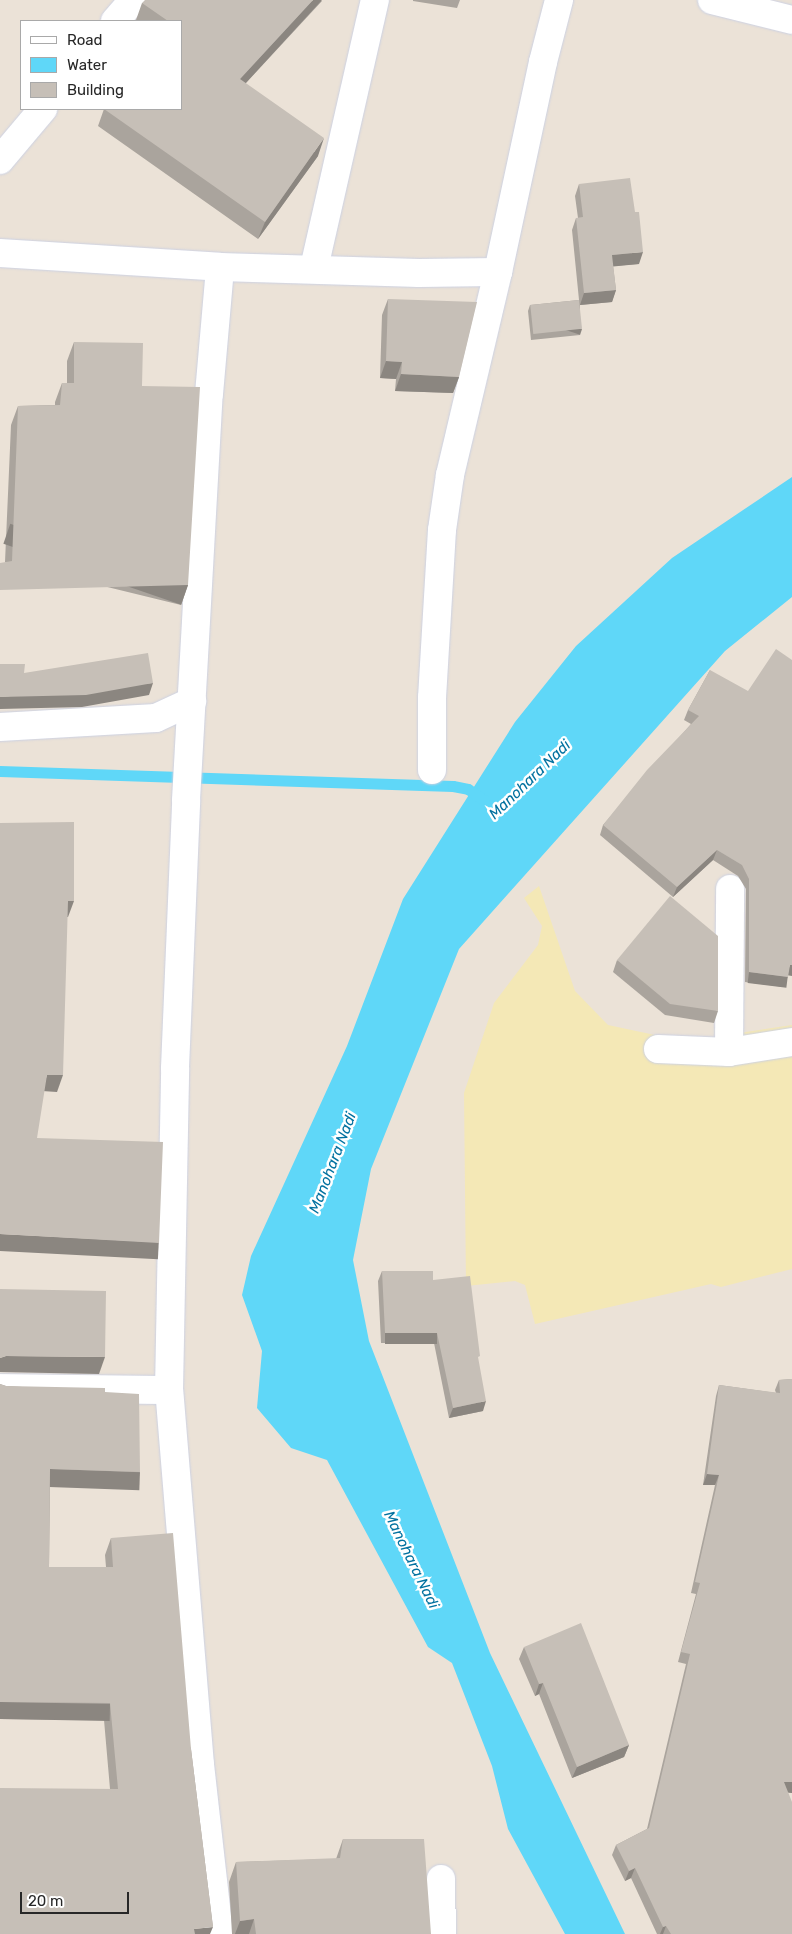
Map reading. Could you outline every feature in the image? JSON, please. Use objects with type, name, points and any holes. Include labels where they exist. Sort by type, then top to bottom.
[{"type":"street","points":[[117,20],[133,0]]},
{"type":"street","points":[[314,268],[375,0]]},
{"type":"street","points":[[432,770],[432,698],[442,530],[450,475],[498,272],[542,62],[559,0]]},
{"type":"street","points":[[712,0],[792,19]]},
{"type":"street","points":[[0,160],[42,110]]},
{"type":"street","points":[[0,253],[220,266],[419,273],[498,272]]},
{"type":"street","points":[[219,1934],[200,1765],[169,1390],[175,1068],[186,800],[209,394],[220,266]]},
{"type":"street","points":[[0,726],[156,718],[192,701]]},
{"type":"street","points":[[730,889],[730,1052]]},
{"type":"street","points":[[658,1049],[730,1052],[792,1042]]},
{"type":"street","points":[[0,1388],[169,1390]]},
{"type":"street","points":[[441,1879],[442,1934]]},
{"type":"sand","points":[[539,886],[575,991],[608,1025],[655,1035],[707,1038],[792,1025],[792,1269],[721,1287],[711,1284],[535,1324],[525,1285],[515,1281],[466,1286],[464,1093],[494,1003],[538,945],[542,926],[524,898]]},
{"type":"water","name":"Manohara Nadi","points":[[792,477],[792,597],[725,651],[459,949],[371,1169],[353,1260],[369,1341],[490,1653],[625,1934],[565,1934],[508,1829],[492,1766],[452,1663],[428,1647],[327,1460],[291,1448],[257,1408],[262,1351],[242,1295],[251,1256],[347,1046],[403,899],[515,722],[576,646],[672,558]]},
{"type":"building","points":[[145,0],[313,0],[240,79],[324,138],[265,222],[105,110],[182,110],[182,20],[167,20],[142,3]]},
{"type":"building","points":[[630,178],[635,212],[639,212],[643,252],[612,255],[616,290],[584,293],[576,218],[583,217],[579,184]]},
{"type":"building","points":[[388,299],[477,302],[459,377],[401,374],[402,362],[386,361]]},
{"type":"building","points":[[579,300],[582,329],[533,334],[530,305]]},
{"type":"building","points":[[74,342],[143,343],[142,386],[200,387],[188,585],[0,590],[0,563],[12,561],[18,406],[60,405],[62,383],[74,383]]},
{"type":"building","points":[[776,649],[792,660],[792,965],[790,965],[788,977],[749,972],[749,879],[742,865],[717,850],[677,887],[603,825],[647,770],[699,716],[688,710],[710,670],[748,691]]},
{"type":"building","points":[[148,653],[153,683],[86,695],[0,697],[0,664],[25,664],[24,673]]},
{"type":"building","points":[[74,822],[74,901],[68,901],[63,1075],[47,1075],[37,1138],[163,1142],[159,1243],[0,1234],[0,823]]},
{"type":"building","points":[[670,896],[718,936],[718,1011],[670,1004],[617,960]]},
{"type":"building","points":[[382,1271],[433,1271],[433,1280],[470,1276],[480,1356],[478,1357],[486,1401],[453,1408],[437,1333],[385,1333]]},
{"type":"building","points":[[0,1289],[106,1291],[105,1357],[6,1356],[0,1358]]},
{"type":"building","points":[[792,1379],[792,1782],[784,1782],[792,1802],[792,1934],[671,1934],[666,1926],[663,1927],[635,1868],[629,1871],[616,1845],[649,1828],[690,1654],[681,1652],[700,1583],[695,1582],[719,1475],[707,1474],[719,1385],[780,1393],[779,1380]]},
{"type":"building","points":[[0,1384],[6,1386],[105,1388],[105,1392],[139,1394],[140,1472],[50,1469],[49,1567],[113,1567],[111,1538],[173,1533],[191,1749],[213,1927],[194,1929],[195,1934],[0,1934],[0,1788],[118,1789],[110,1703],[0,1702]]},
{"type":"building","points":[[581,1623],[629,1745],[577,1767],[543,1683],[539,1684],[524,1647]]},
{"type":"building","points":[[343,1839],[424,1839],[431,1934],[256,1934],[254,1919],[240,1921],[236,1862],[340,1858]]},
{"type":"waterway","points":[[0,771],[453,786],[468,789],[484,800]]}]
